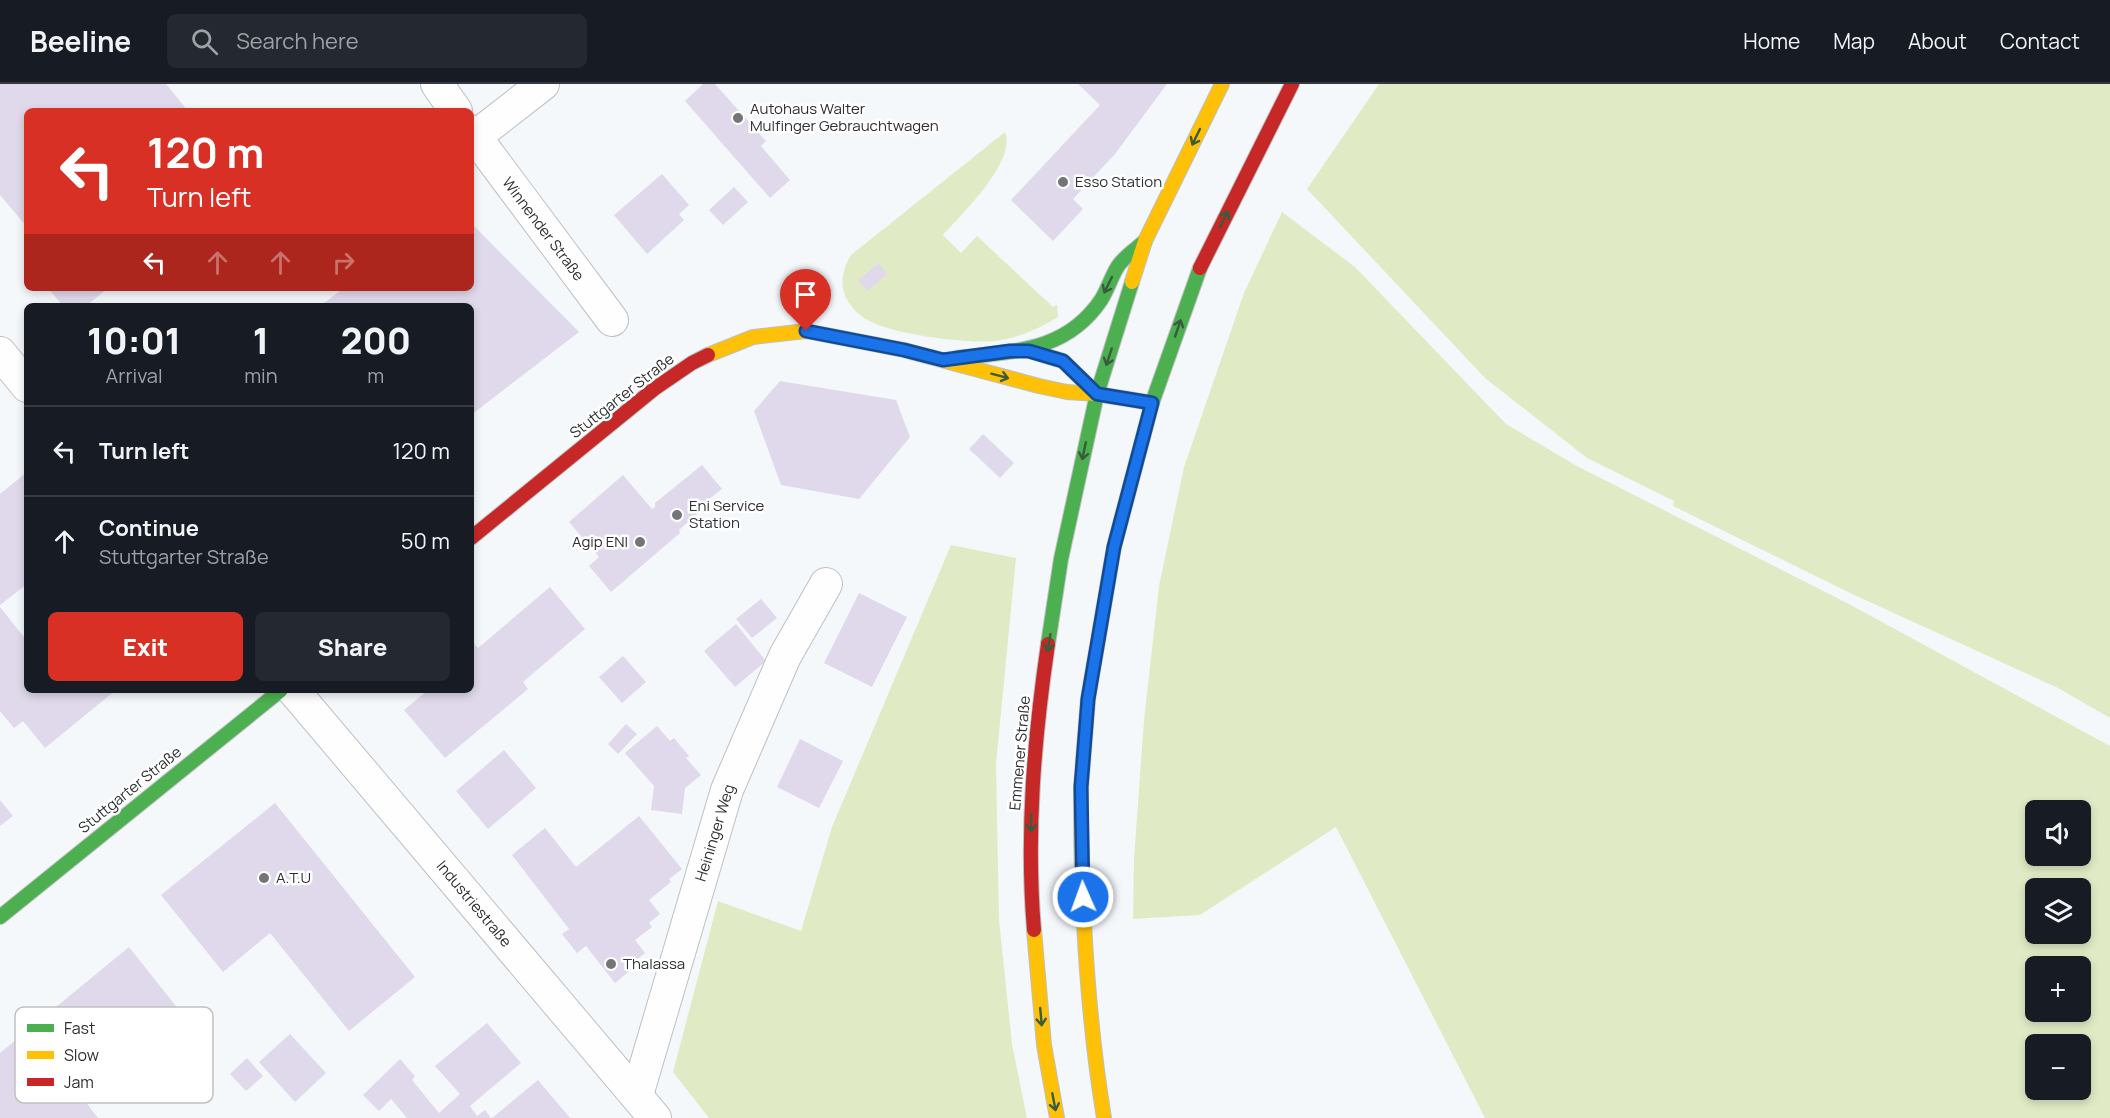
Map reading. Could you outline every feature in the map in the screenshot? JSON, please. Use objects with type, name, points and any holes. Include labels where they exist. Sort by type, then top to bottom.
[{"type":"main road","points":[[1029,351],[1064,338],[1088,318],[1102,298],[1119,264],[1145,241],[1222,84]]},
{"type":"main road","points":[[1104,1118],[1096,1069],[1086,938],[1082,877],[1081,787],[1088,699],[1114,547],[1152,403],[1198,271],[1292,84]]},
{"type":"main road","name":"Emmener Straße","points":[[1058,1118],[1044,1045],[1032,903],[1031,804],[1037,723],[1061,559],[1097,394],[1145,241]]},
{"type":"main road","name":"Stuttgarter Straße","points":[[474,536],[654,389],[692,363],[721,348],[753,337],[806,331],[904,350],[1067,392],[1097,394],[1152,403]]},
{"type":"main road","points":[[943,360],[1010,351],[1029,351],[1063,361],[1097,394]]},
{"type":"main road","name":"Stuttgarter Straße","points":[[0,917],[277,693]]},
{"type":"street","points":[[437,84],[454,108]]},
{"type":"street","name":"Winnender Straße","points":[[474,133],[543,84]]},
{"type":"street","name":"Winnender Straße","points":[[474,135],[612,320]]},
{"type":"street","points":[[0,354],[24,382]]},
{"type":"street","name":"Heininger Weg","points":[[646,1107],[727,790],[785,656],[826,584]]},
{"type":"street","name":"Industriestraße","points":[[296,693],[646,1107]]},
{"type":"green space","points":[[1379,84],[2110,84],[2110,718],[2058,688],[1852,594],[1673,506],[1674,501],[1587,458],[1485,378],[1307,189]]},
{"type":"green space","points":[[1005,132],[1007,144],[1003,158],[995,172],[974,201],[943,235],[961,253],[977,236],[1053,307],[1057,305],[1058,317],[1019,336],[981,342],[927,337],[890,329],[864,318],[850,304],[843,290],[843,273],[851,255]]},
{"type":"green space","points":[[1282,212],[1355,267],[1506,424],[1577,466],[1849,604],[2110,746],[2110,1118],[1485,1118],[1336,827],[1200,915],[1133,919],[1134,859],[1144,720],[1159,586],[1184,467],[1244,293]]},
{"type":"green space","points":[[951,545],[1016,558],[996,764],[999,919],[1012,1044],[1027,1118],[709,1118],[673,1072],[718,901],[801,931],[832,827]]},
{"type":"building","points":[[0,84],[166,84],[186,108],[24,108],[24,223],[0,195]]},
{"type":"building","points":[[703,84],[715,84],[766,141],[761,146],[790,180],[770,198],[685,101]]},
{"type":"building","points":[[1078,84],[1167,84],[1115,154],[1073,199],[1083,209],[1053,241],[1011,200],[1100,105]]},
{"type":"building","points":[[662,174],[689,205],[679,214],[684,220],[647,254],[614,215]]},
{"type":"building","points":[[734,187],[748,202],[723,225],[709,210]]},
{"type":"building","points":[[474,226],[579,332],[474,413],[474,303],[324,303],[340,291],[474,291]]},
{"type":"building","points":[[879,263],[887,274],[867,291],[858,280]]},
{"type":"building","points":[[50,291],[104,291],[90,303],[60,303]]},
{"type":"building","points":[[780,381],[896,400],[910,437],[859,499],[781,485],[754,411]]},
{"type":"building","points":[[983,434],[1014,463],[1000,478],[969,449]]},
{"type":"building","points":[[702,465],[722,489],[705,502],[707,505],[679,530],[680,533],[611,592],[589,566],[599,557],[569,522],[623,475],[652,509],[655,503]]},
{"type":"building","points":[[24,474],[24,586],[0,605],[0,494]]},
{"type":"building","points":[[550,587],[585,629],[523,682],[528,689],[445,758],[404,710],[424,693],[474,693],[474,643],[478,648]]},
{"type":"building","points":[[859,593],[907,617],[872,687],[824,663]]},
{"type":"building","points":[[761,599],[777,618],[752,638],[736,619]]},
{"type":"building","points":[[0,607],[24,637],[24,693],[112,693],[45,748],[23,721],[14,728],[0,711]]},
{"type":"building","points":[[736,624],[766,661],[735,687],[704,651]]},
{"type":"building","points":[[623,656],[646,682],[622,703],[599,677]]},
{"type":"building","points":[[626,724],[637,734],[618,754],[608,744]]},
{"type":"building","points":[[657,726],[670,741],[674,738],[689,756],[686,758],[701,775],[685,788],[682,814],[651,810],[654,786],[625,753]]},
{"type":"building","points":[[800,739],[843,761],[819,808],[777,787]]},
{"type":"building","points":[[504,750],[536,788],[488,829],[456,791]]},
{"type":"building","points":[[0,800],[13,816],[0,826]]},
{"type":"building","points":[[275,803],[415,977],[349,1031],[270,933],[223,972],[161,895]]},
{"type":"building","points":[[639,816],[682,869],[669,879],[671,882],[649,900],[660,914],[649,923],[652,927],[635,940],[645,953],[635,961],[638,964],[615,983],[586,946],[577,953],[562,934],[569,929],[512,855],[545,828],[576,867]]},
{"type":"building","points":[[129,947],[177,1007],[56,1007]]},
{"type":"building","points":[[487,1023],[521,1063],[470,1106],[477,1116],[485,1110],[491,1118],[407,1118],[391,1099],[379,1111],[363,1095],[400,1059],[415,1076],[412,1080],[439,1113],[460,1094],[435,1066]]},
{"type":"building","points":[[290,1034],[326,1073],[295,1102],[259,1062]]},
{"type":"building","points":[[15,1041],[15,1103],[86,1103],[98,1118],[0,1118],[0,1053]]},
{"type":"building","points":[[247,1058],[263,1076],[246,1091],[230,1074]]},
{"type":"building","points":[[538,1080],[570,1118],[492,1118]]},
{"type":"traffic: fast","points":[[957,358],[1037,346],[1072,330],[1101,300],[1121,262],[1145,241]]},
{"type":"traffic: fast","points":[[1081,821],[1081,787],[1088,699],[1114,547],[1152,403],[1200,268]]},
{"type":"traffic: fast","points":[[1048,644],[1061,559],[1097,394],[1132,282]]},
{"type":"traffic: fast","points":[[1030,351],[1063,361],[1097,394]]},
{"type":"traffic: fast","points":[[1097,394],[1152,403]]},
{"type":"traffic: fast","points":[[0,917],[277,693]]},
{"type":"traffic: slow","points":[[1132,282],[1145,241],[1222,84]]},
{"type":"traffic: slow","points":[[708,355],[753,337],[806,331],[904,350],[1039,386],[1067,392],[1097,394]]},
{"type":"traffic: slow","points":[[1081,821],[1087,970],[1104,1118]]},
{"type":"traffic: slow","points":[[1034,930],[1044,1045],[1057,1118]]},
{"type":"traffic: jam","points":[[1200,268],[1292,84]]},
{"type":"traffic: jam","points":[[474,536],[654,389],[708,355]]},
{"type":"traffic: jam","points":[[1034,930],[1031,822],[1035,751],[1048,644]]},
{"type":"place","name":"Autohaus Walter Mulfinger Gebrauchtwagen","points":[[738,118]]},
{"type":"place","name":"Esso Station","points":[[1063,182]]},
{"type":"place","name":"Eni Service Station","points":[[677,515]]},
{"type":"place","name":"Agip ENI","points":[[640,542]]},
{"type":"place","name":"A.T.U","points":[[264,878]]},
{"type":"place","name":"Thalassa","points":[[611,964]]},
{"type":"route","points":[[806,331],[943,360],[1010,351],[1029,351],[1063,361],[1097,394],[1152,403],[1114,547],[1088,699],[1081,787],[1083,897]]}]
